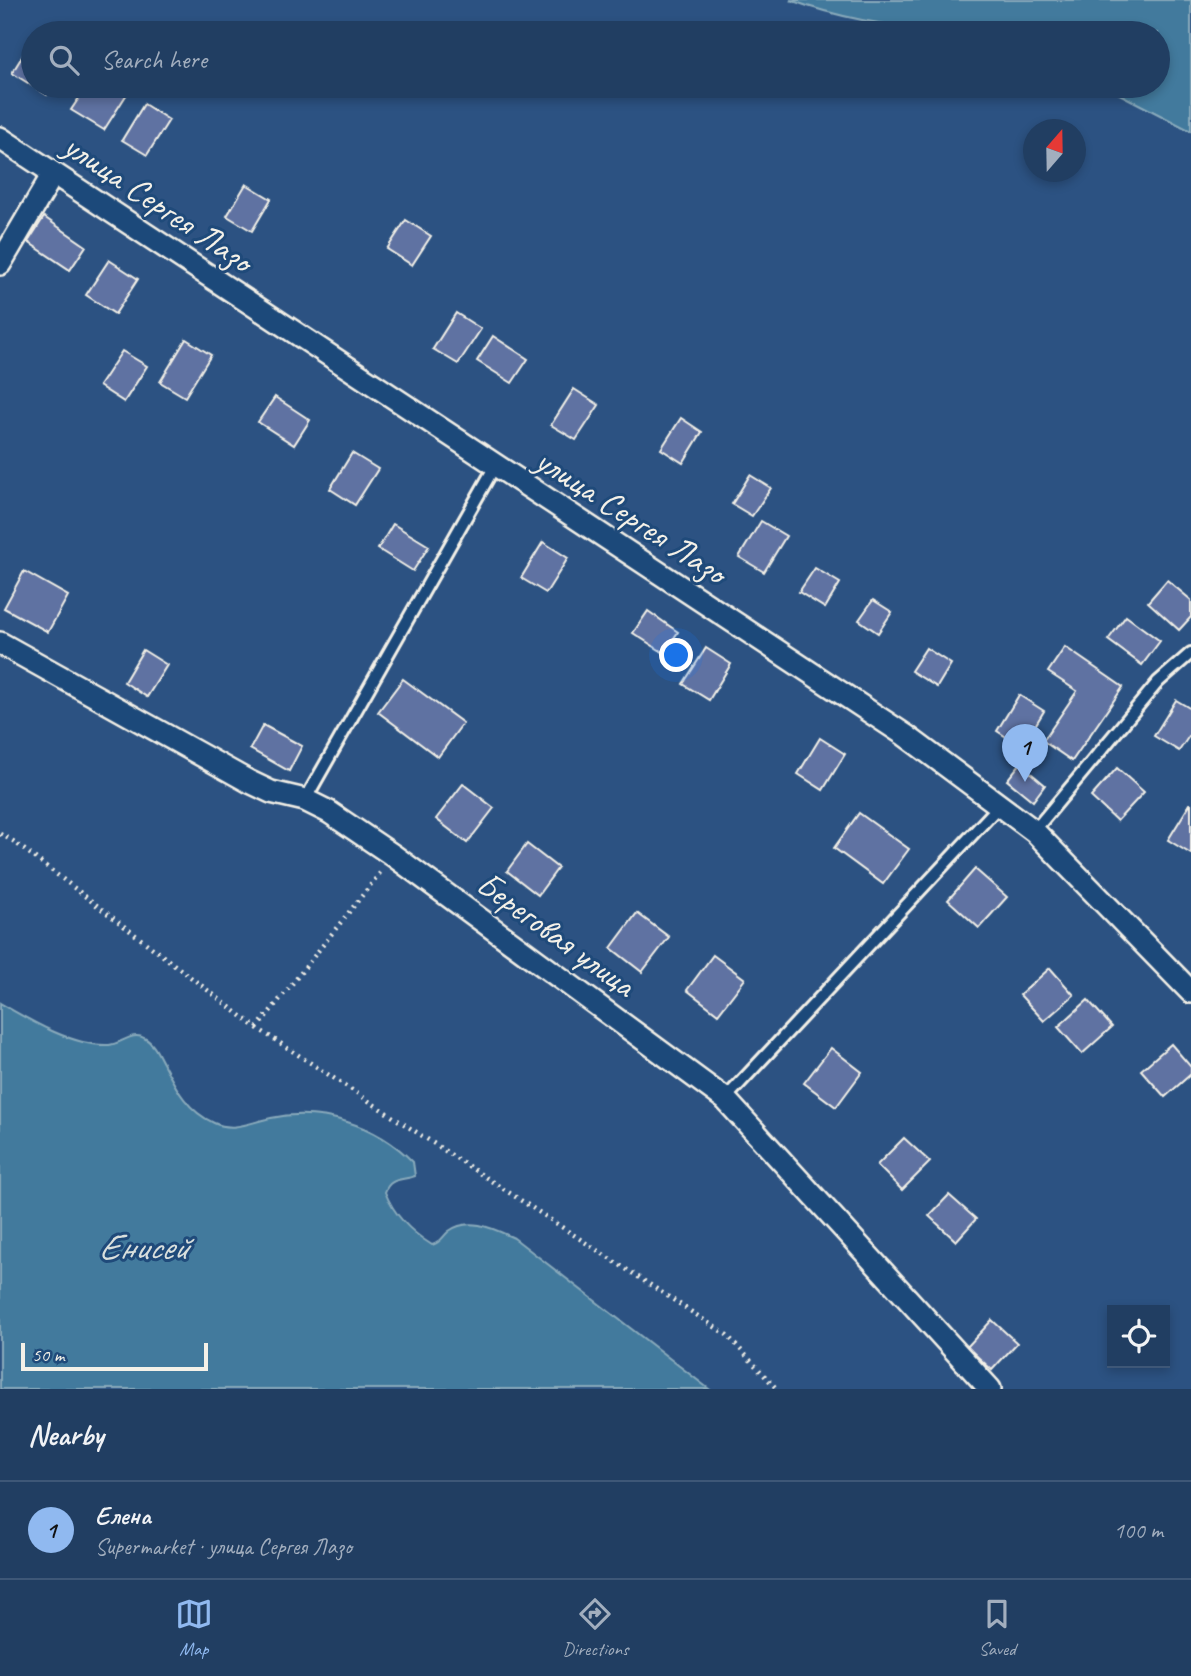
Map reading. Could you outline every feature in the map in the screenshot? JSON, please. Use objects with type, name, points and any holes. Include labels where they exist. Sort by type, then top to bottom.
[{"type":"street","name":"улица Сергея Лазо","points":[[0,138],[905,735],[1034,831],[1191,992]]},
{"type":"street","points":[[0,264],[53,174]]},
{"type":"street","name":"Береговая улица","points":[[0,643],[248,781],[271,792],[305,800],[329,812],[394,856],[725,1099],[990,1389]]},
{"type":"lane","points":[[305,800],[495,466]]},
{"type":"lane","points":[[1034,831],[1158,682],[1191,653]]},
{"type":"lane","points":[[725,1099],[999,806]]},
{"type":"path","points":[[0,834],[24,849],[257,1028],[727,1335],[777,1389]]},
{"type":"path","points":[[257,1028],[394,856]]},
{"type":"water","points":[[790,0],[1191,0],[1191,131],[1127,98],[1170,98],[1170,21],[870,21],[834,14]]},
{"type":"water","name":"Енисей","points":[[0,1003],[52,1031],[81,1042],[109,1045],[136,1036],[144,1038],[155,1049],[189,1105],[221,1126],[236,1126],[290,1115],[309,1115],[347,1122],[383,1138],[413,1162],[415,1176],[393,1182],[385,1192],[398,1215],[417,1234],[432,1245],[438,1243],[449,1231],[465,1224],[473,1224],[514,1238],[709,1389],[0,1389]]},
{"type":"building","points":[[21,58],[21,79],[12,73]]},
{"type":"building","points":[[79,98],[124,98],[104,130],[71,110]]},
{"type":"building","points":[[144,104],[169,120],[147,155],[122,140]]},
{"type":"building","points":[[246,184],[271,199],[252,231],[227,216]]},
{"type":"building","points":[[44,217],[86,246],[70,270],[28,242]]},
{"type":"building","points":[[406,220],[431,236],[412,265],[387,249]]},
{"type":"building","points":[[109,260],[138,279],[115,314],[86,295]]},
{"type":"building","points":[[456,313],[481,329],[458,364],[433,349]]},
{"type":"building","points":[[493,336],[528,359],[512,383],[477,361]]},
{"type":"building","points":[[186,339],[211,355],[185,397],[160,382]]},
{"type":"building","points":[[122,351],[147,366],[124,402],[99,386]]},
{"type":"building","points":[[574,389],[599,405],[576,440],[551,425]]},
{"type":"building","points":[[275,397],[310,420],[294,445],[258,422]]},
{"type":"building","points":[[681,418],[702,432],[683,463],[661,449]]},
{"type":"building","points":[[352,453],[378,469],[355,505],[330,489]]},
{"type":"building","points":[[750,475],[771,488],[752,516],[732,504]]},
{"type":"building","points":[[761,521],[786,536],[764,572],[739,557]]},
{"type":"building","points":[[393,524],[429,546],[413,571],[378,549]]},
{"type":"building","points":[[543,542],[568,558],[546,593],[521,578]]},
{"type":"building","points":[[815,568],[840,583],[825,608],[799,592]]},
{"type":"building","points":[[24,571],[68,596],[48,632],[4,608]]},
{"type":"building","points":[[1167,580],[1191,600],[1191,617],[1179,630],[1148,602]]},
{"type":"building","points":[[873,600],[892,612],[878,633],[859,620]]},
{"type":"building","points":[[648,611],[678,632],[664,653],[633,633]]},
{"type":"building","points":[[1126,616],[1160,641],[1142,665],[1108,640]]},
{"type":"building","points":[[1065,647],[1123,687],[1072,761],[1043,741],[1077,691],[1048,672]]},
{"type":"building","points":[[706,648],[731,664],[709,700],[683,684]]},
{"type":"building","points":[[926,648],[951,664],[937,687],[911,671]]},
{"type":"building","points":[[143,650],[167,665],[147,697],[124,682]]},
{"type":"building","points":[[403,679],[463,723],[438,757],[378,712]]},
{"type":"building","points":[[1019,695],[1044,711],[1022,747],[997,731]]},
{"type":"building","points":[[1176,700],[1191,709],[1191,733],[1179,751],[1154,736]]},
{"type":"building","points":[[263,725],[302,746],[289,771],[250,749]]},
{"type":"building","points":[[820,738],[845,754],[823,790],[798,774]]},
{"type":"building","points":[[1020,764],[1045,785],[1033,801],[1007,780]]},
{"type":"building","points":[[1117,768],[1144,792],[1117,821],[1091,797]]},
{"type":"building","points":[[463,784],[494,808],[467,843],[436,819]]},
{"type":"building","points":[[1191,804],[1191,854],[1168,840]]},
{"type":"building","points":[[859,813],[909,849],[883,884],[834,848]]},
{"type":"building","points":[[527,844],[558,868],[538,895],[507,871]]},
{"type":"building","points":[[975,869],[1007,897],[979,928],[948,900]]},
{"type":"building","points":[[637,913],[669,937],[642,972],[611,948]]},
{"type":"building","points":[[713,955],[745,979],[718,1014],[687,990]]},
{"type":"building","points":[[1050,968],[1074,995],[1044,1021],[1020,995]]},
{"type":"building","points":[[1088,1000],[1112,1027],[1082,1054],[1058,1027]]},
{"type":"building","points":[[1171,1044],[1191,1067],[1191,1074],[1165,1097],[1141,1070]]},
{"type":"building","points":[[831,1048],[862,1072],[836,1107],[804,1083]]},
{"type":"building","points":[[904,1138],[930,1162],[902,1190],[877,1165]]},
{"type":"building","points":[[949,1195],[976,1219],[956,1241],[929,1216]]},
{"type":"building","points":[[992,1320],[1017,1343],[992,1370],[967,1347]]},
{"type":"place","name":"Елена","points":[[1025,782]]}]
